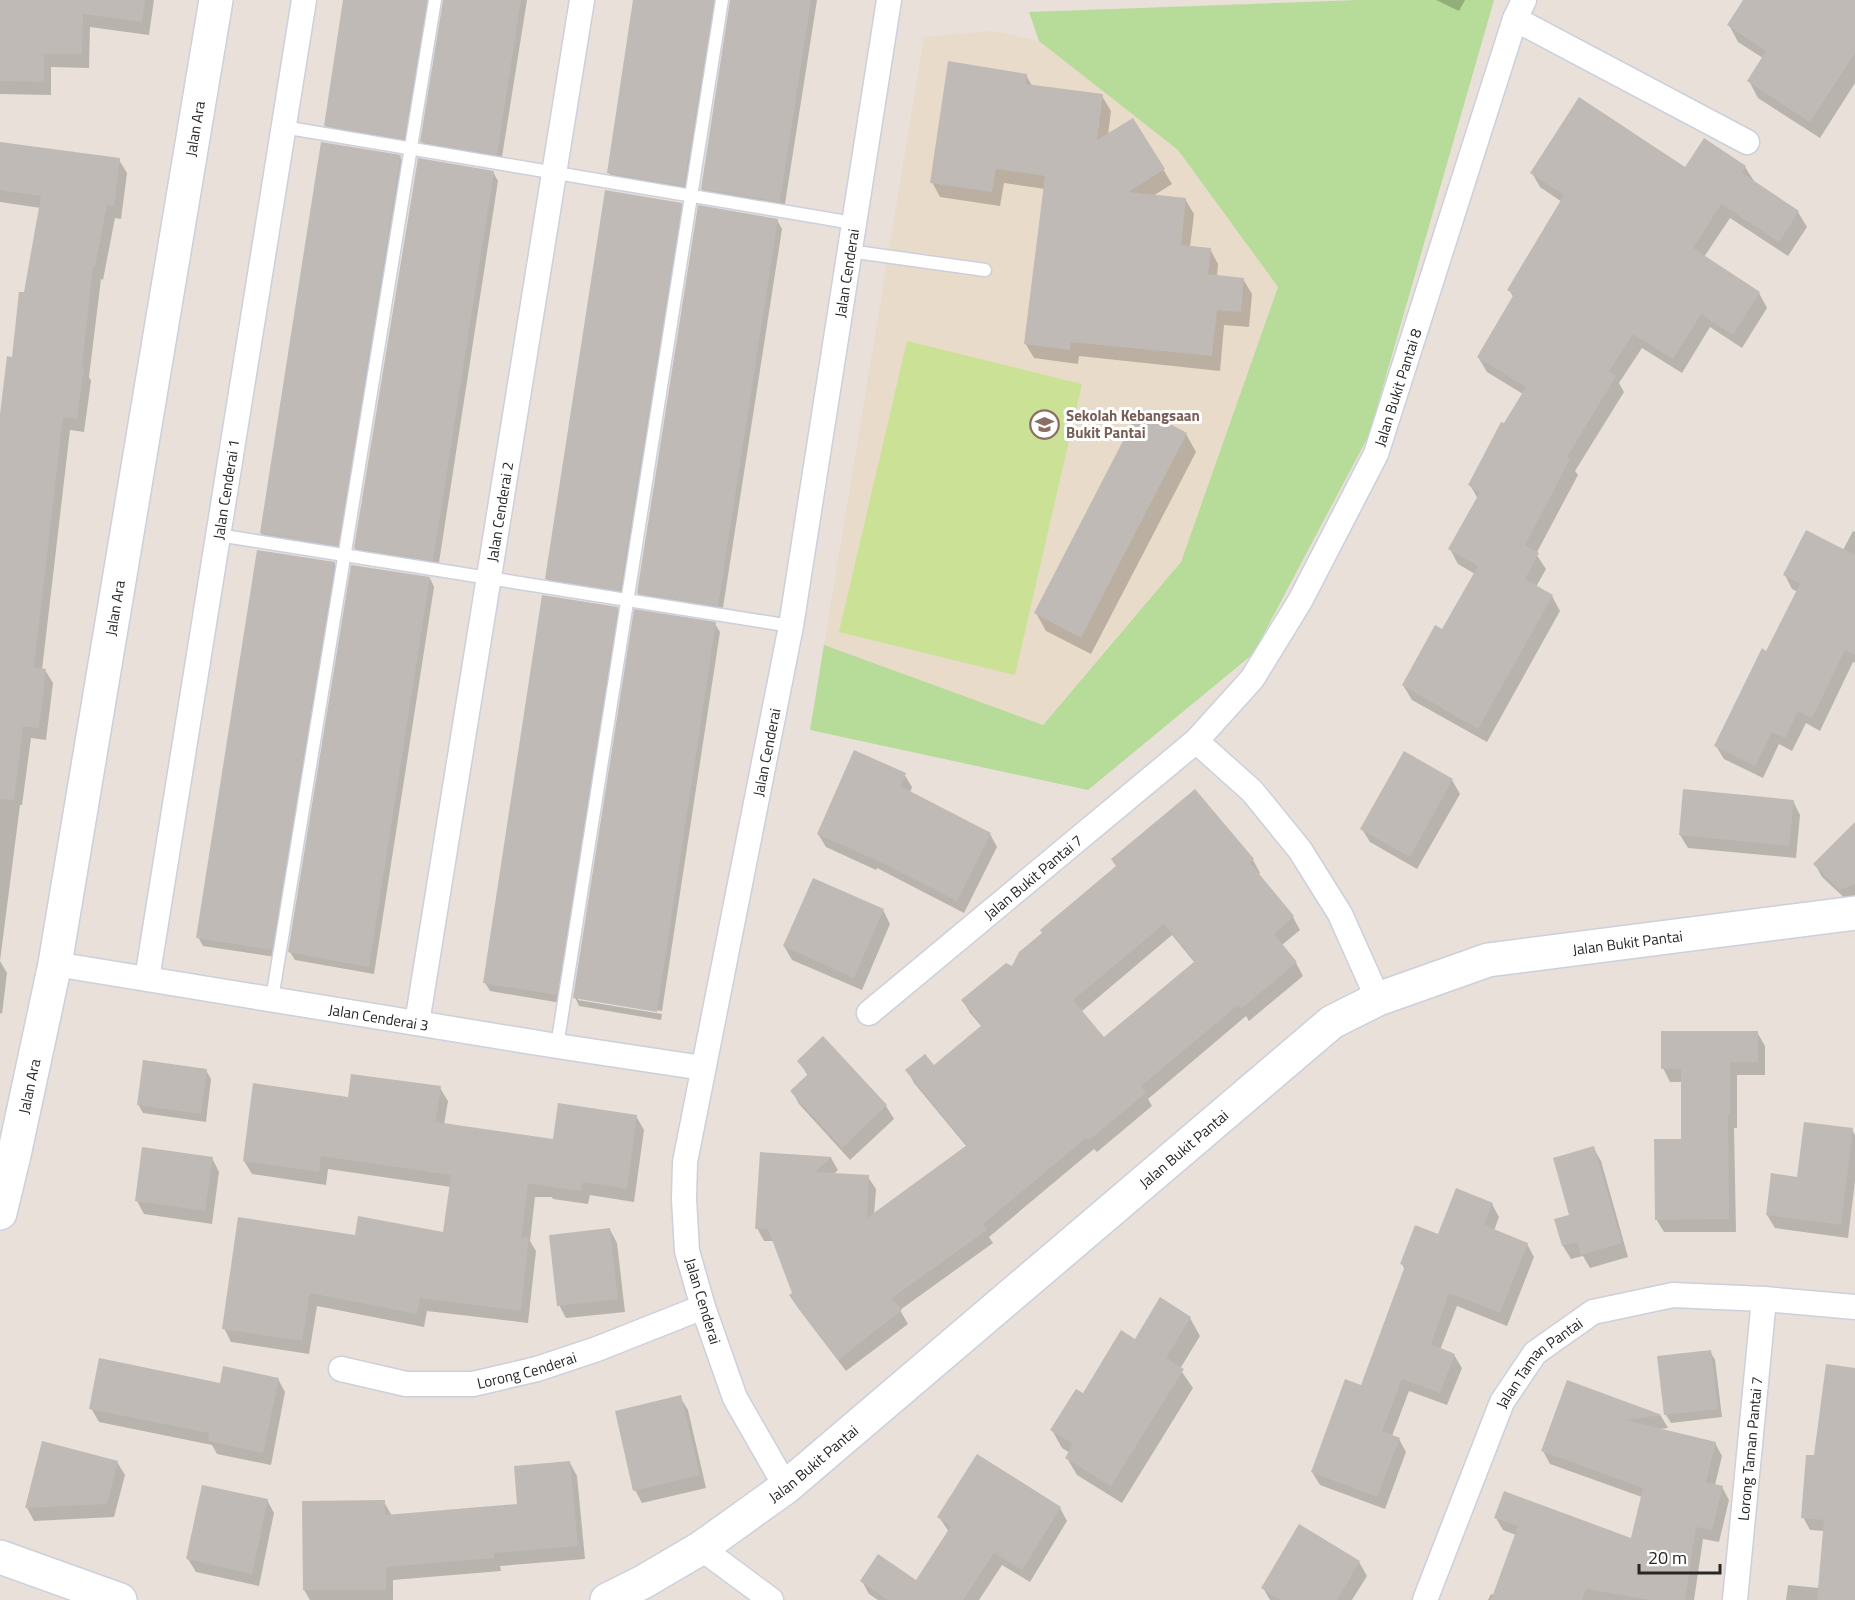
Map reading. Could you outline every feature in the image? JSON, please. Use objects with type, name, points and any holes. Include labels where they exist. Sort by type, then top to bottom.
[{"type":"street","name":"Jalan Ara","points":[[0,1213],[55,964],[216,0]]},
{"type":"street","name":"Jalan Cenderai 1","points":[[147,979],[304,0]]},
{"type":"street","name":"Jalan Cenderai 2","points":[[417,1023],[582,0]]},
{"type":"street","name":"Jalan Cenderai","points":[[786,1487],[735,1398],[703,1307],[687,1251],[684,1199],[685,1162],[791,626],[890,0]]},
{"type":"street","points":[[1519,9],[1747,142]]},
{"type":"street","name":"Jalan Bukit Pantai 8","points":[[1196,741],[1252,679],[1300,602],[1376,454],[1519,9]]},
{"type":"street","points":[[1196,741],[1252,791],[1300,850],[1340,914],[1378,999]]},
{"type":"street","name":"Jalan Bukit Pantai 7","points":[[869,1013],[1196,741]]},
{"type":"street","name":"Jalan Bukit Pantai","points":[[607,1600],[701,1548],[786,1487],[1332,1022],[1378,999],[1488,960],[1855,913]]},
{"type":"street","name":"Jalan Cenderai 3","points":[[55,964],[703,1068]]},
{"type":"street","name":"Jalan Taman Pantai","points":[[1425,1600],[1502,1402],[1534,1353],[1593,1312],[1673,1295],[1764,1299],[1855,1307]]},
{"type":"street","name":"Lorong Taman Pantai 7","points":[[1735,1600],[1764,1299]]},
{"type":"street","name":"Lorong Cenderai","points":[[342,1369],[406,1384],[473,1384],[537,1370],[703,1307]]},
{"type":"street","points":[[701,1548],[771,1600]]},
{"type":"street","points":[[0,1557],[120,1600]]},
{"type":"lane","points":[[273,999],[435,0]]},
{"type":"lane","points":[[556,1046],[722,0]]},
{"type":"lane","points":[[283,127],[853,223]]},
{"type":"lane","points":[[849,251],[985,270]]},
{"type":"lane","points":[[218,535],[791,626]]},
{"type":"shaded area","name":"Sekolah Kebangsaan Bukit Pantai","points":[[993,31],[1039,41],[1178,150],[1278,287],[1181,562],[1042,725],[824,645],[924,37]]},
{"type":"green space","points":[[1358,0],[1494,0],[1369,435],[1253,654],[1088,790],[810,730],[824,645],[1043,725],[1181,562],[1278,287],[1178,150],[1039,41],[1029,12]]},
{"type":"green space","points":[[907,341],[1082,384],[1015,675],[839,632]]},
{"type":"building","points":[[0,0],[145,0],[142,22],[83,14],[82,54],[44,54],[44,82],[0,81]]},
{"type":"building","points":[[343,0],[427,0],[404,139],[324,126]]},
{"type":"building","points":[[443,0],[521,0],[497,155],[420,142]]},
{"type":"building","points":[[633,0],[714,0],[684,186],[607,173]]},
{"type":"building","points":[[730,0],[811,0],[780,202],[701,189]]},
{"type":"building","points":[[1743,0],[1855,0],[1855,53],[1810,122],[1747,81],[1766,51],[1727,25]]},
{"type":"building","points":[[948,61],[1027,74],[1026,84],[1103,94],[1097,140],[1133,118],[1165,169],[1128,192],[1186,198],[1181,245],[1211,248],[1208,274],[1244,278],[1241,312],[1217,310],[1212,356],[1071,342],[1070,350],[1024,344],[1045,176],[996,169],[992,192],[930,183]]},
{"type":"building","points":[[1579,97],[1685,167],[1704,138],[1746,166],[1742,173],[1799,211],[1779,242],[1721,204],[1693,248],[1760,292],[1733,335],[1701,314],[1673,359],[1633,334],[1609,371],[1616,376],[1567,457],[1570,459],[1525,545],[1539,553],[1525,579],[1553,595],[1478,729],[1402,685],[1435,625],[1442,629],[1478,566],[1448,549],[1480,492],[1468,485],[1501,422],[1504,423],[1526,387],[1477,357],[1514,294],[1507,290],[1564,195],[1530,173]]},
{"type":"building","points":[[0,142],[120,158],[114,206],[107,205],[95,267],[93,267],[77,419],[63,417],[34,667],[46,669],[39,728],[23,726],[14,800],[0,799],[0,414],[7,356],[12,357],[19,292],[24,292],[41,196],[0,190]]},
{"type":"building","points":[[321,142],[401,155],[338,546],[260,533]]},
{"type":"building","points":[[418,158],[494,171],[433,561],[354,548]]},
{"type":"building","points":[[605,190],[682,203],[620,591],[545,579]]},
{"type":"building","points":[[698,205],[778,219],[718,606],[637,593]]},
{"type":"building","points":[[1140,408],[1187,433],[1081,638],[1034,613]]},
{"type":"building","points":[[1806,530],[1855,555],[1855,655],[1845,650],[1812,718],[1798,711],[1785,738],[1772,732],[1755,766],[1714,746],[1762,648],[1766,651],[1800,584],[1783,575]]},
{"type":"building","points":[[257,550],[335,562],[272,950],[196,938]]},
{"type":"building","points":[[351,565],[430,577],[369,967],[288,952]]},
{"type":"building","points":[[542,595],[618,607],[557,995],[483,983]]},
{"type":"building","points":[[634,609],[716,622],[657,1012],[573,998]]},
{"type":"building","points":[[854,750],[906,773],[900,786],[991,833],[957,901],[869,856],[817,834]]},
{"type":"building","points":[[1404,751],[1453,779],[1410,857],[1360,829]]},
{"type":"building","points":[[1195,789],[1254,859],[1250,863],[1294,916],[1274,934],[1297,962],[1241,1009],[1238,1005],[1141,1086],[1146,1093],[1089,1140],[1086,1138],[983,1224],[987,1230],[892,1298],[902,1310],[838,1360],[789,1295],[792,1293],[768,1229],[755,1229],[760,1152],[832,1157],[815,1172],[869,1175],[867,1218],[967,1145],[905,1070],[925,1054],[934,1065],[982,1025],[961,1000],[1006,963],[1012,966],[1019,952],[1042,933],[1040,930],[1116,866],[1111,859]],"holes":[[[1164,924],[1195,961],[1104,1037],[1073,1000]]]},
{"type":"building","points":[[1683,789],[1794,800],[1789,846],[1679,835]]},
{"type":"building","points":[[1855,822],[1855,884],[1840,890],[1813,864]]},
{"type":"building","points":[[813,878],[884,909],[854,978],[783,946]]},
{"type":"building","points":[[1661,1031],[1758,1031],[1758,1062],[1730,1062],[1729,1219],[1655,1220],[1654,1139],[1681,1139],[1681,1069],[1661,1069]]},
{"type":"building","points":[[823,1036],[887,1105],[842,1148],[790,1091],[808,1074],[797,1061]]},
{"type":"building","points":[[143,1060],[207,1069],[201,1114],[137,1105]]},
{"type":"building","points":[[351,1074],[441,1086],[436,1122],[553,1139],[558,1103],[637,1115],[627,1189],[583,1182],[581,1191],[528,1184],[521,1238],[529,1237],[521,1311],[420,1298],[417,1314],[310,1293],[302,1341],[222,1329],[238,1217],[355,1235],[358,1216],[443,1232],[451,1175],[321,1156],[319,1172],[243,1161],[253,1083],[348,1097]]},
{"type":"building","points":[[1804,1122],[1853,1128],[1841,1225],[1766,1215],[1771,1173],[1797,1177]]},
{"type":"building","points":[[1594,1146],[1622,1243],[1581,1255],[1577,1242],[1562,1246],[1554,1219],[1569,1215],[1553,1158]]},
{"type":"building","points":[[142,1147],[213,1157],[205,1211],[135,1201]]},
{"type":"building","points":[[1456,1188],[1493,1203],[1484,1225],[1528,1243],[1500,1313],[1449,1293],[1431,1344],[1455,1354],[1440,1393],[1402,1379],[1382,1431],[1400,1438],[1377,1497],[1311,1472],[1345,1379],[1361,1385],[1405,1266],[1400,1264],[1415,1225],[1438,1234]]},
{"type":"building","points":[[610,1228],[618,1299],[557,1306],[549,1235]]},
{"type":"building","points":[[1160,1297],[1191,1317],[1166,1358],[1184,1369],[1111,1486],[1065,1458],[1073,1444],[1050,1430],[1076,1389],[1083,1393],[1121,1330],[1135,1339]]},
{"type":"building","points":[[1711,1350],[1718,1409],[1664,1415],[1657,1356]]},
{"type":"building","points":[[99,1358],[220,1383],[223,1366],[279,1378],[263,1453],[208,1441],[209,1433],[89,1409]]},
{"type":"building","points":[[1826,1364],[1855,1368],[1855,1600],[1817,1600],[1824,1520],[1801,1518],[1806,1455],[1814,1455]]},
{"type":"building","points":[[1567,1380],[1662,1415],[1625,1420],[1716,1442],[1706,1482],[1723,1486],[1712,1530],[1696,1527],[1685,1600],[1651,1600],[1586,1589],[1582,1600],[1491,1600],[1518,1526],[1494,1518],[1504,1491],[1631,1538],[1643,1488],[1541,1451]]},
{"type":"building","points":[[681,1395],[700,1475],[633,1491],[615,1411]]},
{"type":"building","points":[[42,1441],[118,1461],[107,1504],[25,1508]]},
{"type":"building","points":[[977,1454],[1061,1507],[1022,1570],[994,1553],[963,1600],[888,1600],[860,1581],[878,1554],[916,1580],[951,1526],[937,1517]]},
{"type":"building","points":[[570,1461],[578,1546],[494,1553],[494,1558],[386,1567],[386,1590],[303,1590],[302,1501],[385,1500],[385,1515],[517,1504],[514,1466]]},
{"type":"building","points":[[202,1485],[268,1499],[252,1574],[186,1559]]},
{"type":"building","points":[[1299,1524],[1360,1561],[1337,1600],[1281,1600],[1261,1588]]},
{"type":"place","name":"Sekolah Kebangsaan Bukit Pantai","points":[[1045,424]]}]
